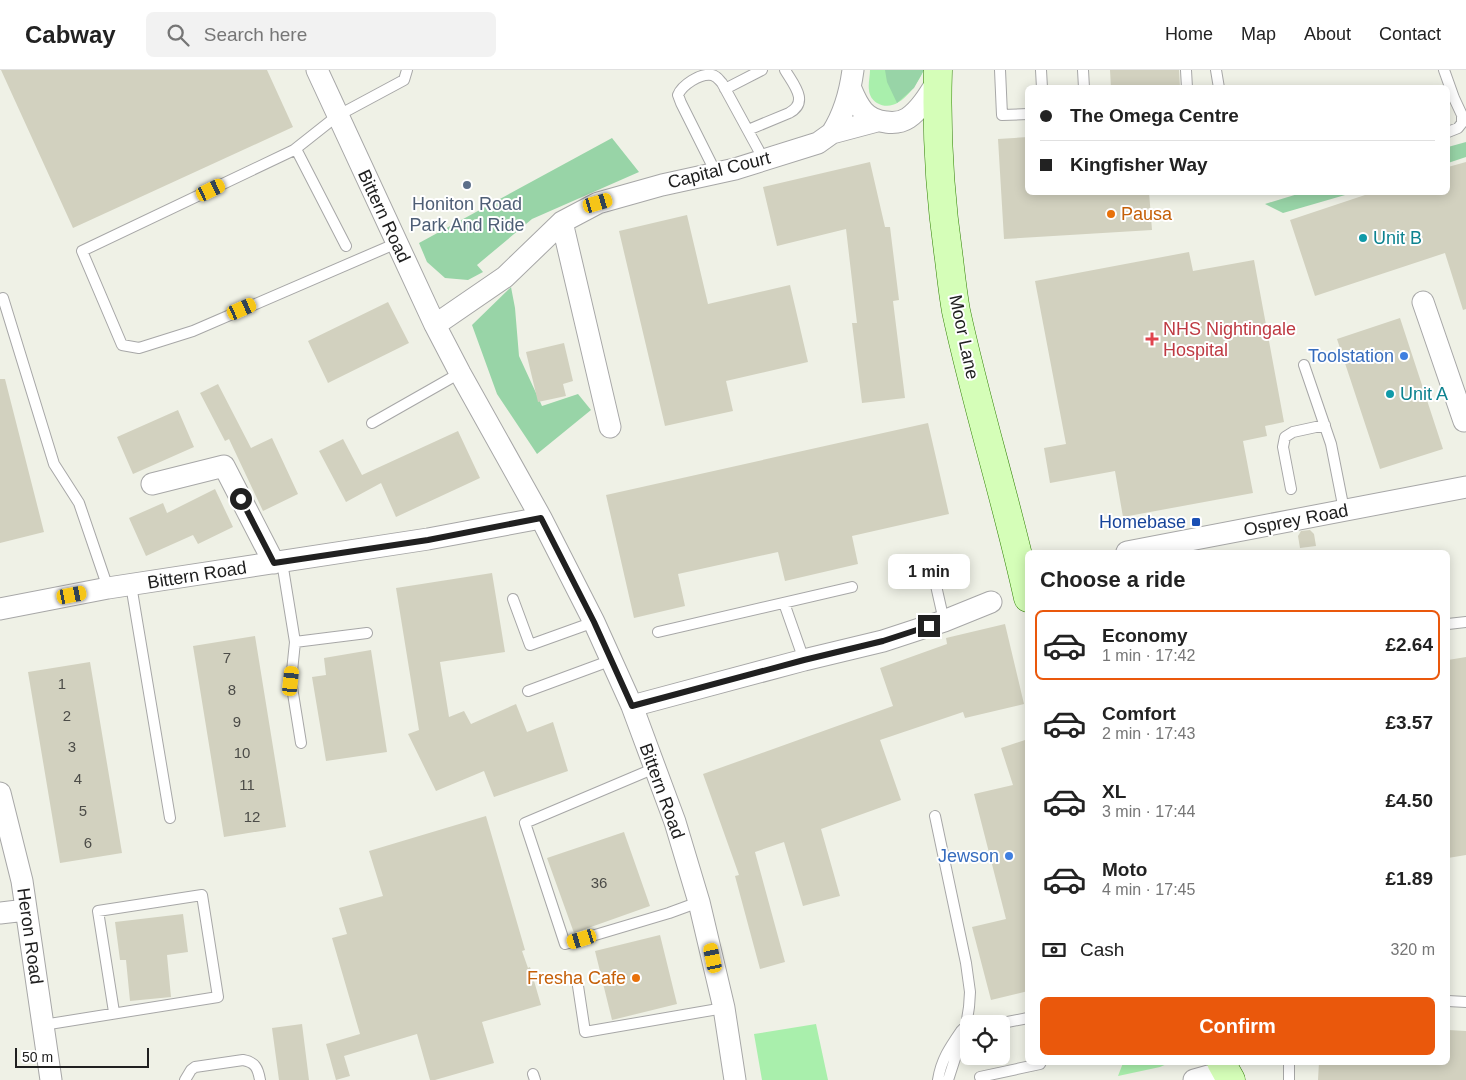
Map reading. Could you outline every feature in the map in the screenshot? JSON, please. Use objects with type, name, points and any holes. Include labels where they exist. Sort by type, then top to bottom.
[{"type":"main road","name":"Moor Lane","points":[[938,75],[944,221],[956,310],[977,397],[1025,570]]},
{"type":"street","name":"Bittern Road","points":[[317,70],[435,325],[541,518],[594,622],[632,706],[675,822],[699,902],[724,1008],[735,1080]]},
{"type":"street","name":"Capital Court","points":[[435,325],[505,278],[562,222],[598,203],[764,160],[818,143],[832,133],[877,121],[893,123],[908,118],[927,99],[938,75]]},
{"type":"street","points":[[852,80],[857,104],[866,115],[877,121]]},
{"type":"street","points":[[832,133],[840,121],[852,80]]},
{"type":"street","points":[[562,222],[610,427]]},
{"type":"street","points":[[1422,302],[1464,421],[1466,420]]},
{"type":"street","points":[[152,484],[224,466],[278,562]]},
{"type":"street","name":"Osprey Road","points":[[1137,550],[1466,487]]},
{"type":"street","name":"Bittern Road","points":[[0,609],[108,588],[428,540],[541,518]]},
{"type":"street","points":[[632,706],[883,641],[944,621],[991,602]]},
{"type":"street","name":"Heron Road","points":[[0,793],[10,850],[22,881],[51,1080]]},
{"type":"street","points":[[0,913],[26,910]]},
{"type":"street","points":[[1194,1080],[1226,1071]]},
{"type":"lane","points":[[398,242],[193,331],[139,348],[122,345],[82,250],[296,149],[337,116],[404,80],[407,70]]},
{"type":"lane","points":[[726,89],[762,70]]},
{"type":"lane","points":[[748,130],[796,110],[799,105],[799,98],[785,70]]},
{"type":"lane","points":[[1000,70],[1002,115],[1025,114]]},
{"type":"lane","points":[[1041,70],[1042,85]]},
{"type":"lane","points":[[1083,70],[1084,85]]},
{"type":"lane","points":[[1186,70],[1187,85]]},
{"type":"lane","points":[[1216,70],[1219,85]]},
{"type":"lane","points":[[1444,70],[1449,85]]},
{"type":"lane","points":[[716,173],[680,103],[678,95],[683,86],[704,76],[712,75],[718,78],[726,89],[764,160]]},
{"type":"lane","points":[[1450,87],[1462,115],[1462,123],[1458,128],[1450,131]]},
{"type":"lane","points":[[296,149],[346,246]]},
{"type":"lane","points":[[3,298],[54,464],[79,503],[108,588]]},
{"type":"lane","points":[[1304,365],[1331,444],[1344,510]]},
{"type":"lane","points":[[372,423],[460,373]]},
{"type":"lane","points":[[1291,490],[1283,447],[1285,437],[1293,432],[1325,425]]},
{"type":"lane","points":[[278,562],[295,642],[291,681],[301,743]]},
{"type":"lane","points":[[932,568],[944,621]]},
{"type":"lane","points":[[131,585],[170,818]]},
{"type":"lane","points":[[658,632],[852,586]]},
{"type":"lane","points":[[513,599],[530,645],[594,622]]},
{"type":"lane","points":[[784,603],[804,660]]},
{"type":"lane","points":[[1450,624],[1466,622]]},
{"type":"lane","points":[[295,642],[367,633]]},
{"type":"lane","points":[[528,691],[612,660]]},
{"type":"lane","points":[[655,768],[525,823],[565,944],[669,913],[699,902]]},
{"type":"lane","points":[[935,816],[966,963],[970,992],[968,1015]]},
{"type":"lane","points":[[42,1025],[114,1012],[218,997],[202,895],[98,911],[114,1012]]},
{"type":"lane","points":[[578,986],[585,1032],[724,1008]]},
{"type":"lane","points":[[1450,1001],[1466,1002]]},
{"type":"lane","points":[[1010,1021],[1025,1019]]},
{"type":"lane","points":[[938,1080],[945,1054],[960,1034]]},
{"type":"lane","points":[[948,1080],[960,1043]]},
{"type":"lane","points":[[185,1080],[195,1067],[243,1060],[250,1061],[255,1065],[259,1070],[260,1080]]},
{"type":"lane","points":[[980,1077],[1035,1065]]},
{"type":"lane","points":[[1289,1065],[1289,1080]]},
{"type":"green space","points":[[870,70],[924,70],[916,84],[905,97],[899,102],[885,106],[876,102],[870,96]]},
{"type":"green space","points":[[885,70],[924,70],[914,88],[897,103],[887,82]]},
{"type":"green space","points":[[612,138],[639,172],[532,219],[477,265],[483,272],[468,280],[445,278],[427,262],[419,243]]},
{"type":"green space","points":[[1466,142],[1466,157],[1450,162],[1450,146]]},
{"type":"green space","points":[[1294,195],[1345,195],[1283,213],[1265,204]]},
{"type":"green space","points":[[511,287],[515,308],[519,356],[542,406],[578,394],[591,410],[537,454],[497,394],[472,325]]},
{"type":"green space","points":[[816,1024],[828,1080],[762,1080],[754,1034]]},
{"type":"green space","points":[[1122,1065],[1164,1065],[1160,1067],[1118,1076]]},
{"type":"building","points":[[1,70],[267,70],[293,127],[73,228]]},
{"type":"building","points":[[1110,70],[1179,70],[1180,85],[1111,85]]},
{"type":"building","points":[[1025,137],[1025,195],[1149,195],[1152,230],[1004,239],[998,139]]},
{"type":"building","points":[[870,162],[885,227],[890,227],[899,300],[893,301],[905,398],[862,403],[852,323],[857,323],[846,229],[777,246],[763,187]]},
{"type":"building","name":"Unit B","points":[[1466,162],[1466,309],[1463,310],[1445,253],[1315,296],[1290,220],[1365,195],[1450,195],[1450,166]]},
{"type":"building","points":[[687,215],[708,304],[790,285],[808,362],[726,381],[733,411],[665,426],[619,231]]},
{"type":"building","points":[[1189,252],[1193,271],[1254,260],[1284,422],[1265,426],[1267,436],[1243,441],[1253,493],[1123,517],[1115,471],[1050,483],[1044,448],[1066,444],[1035,281]]},
{"type":"building","points":[[388,302],[409,343],[328,383],[308,341]]},
{"type":"building","name":"Unit A","points":[[1400,318],[1443,449],[1380,469],[1337,339]]},
{"type":"building","points":[[564,343],[573,381],[563,384],[566,396],[538,402],[526,352]]},
{"type":"building","points":[[0,379],[5,379],[44,532],[0,543]]},
{"type":"building","points":[[218,384],[251,448],[272,438],[298,494],[263,511],[229,439],[225,441],[200,393]]},
{"type":"building","points":[[178,410],[194,447],[133,474],[117,437]]},
{"type":"building","points":[[928,423],[949,514],[852,536],[858,564],[785,581],[778,552],[678,574],[685,606],[634,618],[606,495]]},
{"type":"building","points":[[458,431],[480,478],[396,517],[381,483],[346,502],[319,451],[343,439],[362,475]]},
{"type":"building","points":[[215,489],[233,527],[198,544],[193,535],[146,556],[129,518],[163,503],[167,513]]},
{"type":"building","points":[[1310,530],[1314,534],[1316,546],[1300,548],[1298,536],[1301,531]]},
{"type":"building","points":[[492,573],[505,652],[440,662],[449,717],[464,711],[471,724],[516,704],[527,732],[553,722],[568,771],[494,797],[484,771],[436,791],[408,734],[419,730],[396,588]]},
{"type":"building","points":[[1005,624],[1024,704],[965,718],[963,712],[880,740],[901,800],[821,829],[840,896],[803,906],[784,842],[755,852],[785,962],[760,969],[735,876],[739,875],[703,774],[893,706],[880,668],[947,644],[946,638]]},
{"type":"building","points":[[255,636],[286,827],[224,837],[193,646]]},
{"type":"building","points":[[371,650],[387,752],[326,761],[312,677],[326,675],[324,658]]},
{"type":"building","points":[[1466,657],[1466,855],[1450,858],[1450,660]]},
{"type":"building","points":[[90,662],[122,853],[60,863],[28,672]]},
{"type":"building","name":"Jewson","points":[[1025,740],[1025,992],[991,1000],[972,927],[1006,919],[974,794],[1013,785],[1001,748]]},
{"type":"building","points":[[486,816],[525,950],[522,951],[528,968],[530,967],[541,1005],[482,1022],[494,1063],[430,1080],[417,1034],[344,1056],[350,1076],[336,1080],[326,1044],[360,1034],[332,938],[347,934],[339,908],[383,896],[369,851]]},
{"type":"building","points":[[624,832],[650,906],[574,933],[547,858]]},
{"type":"building","points":[[183,914],[188,952],[167,955],[171,997],[130,1001],[126,960],[120,960],[115,922]]},
{"type":"building","name":"Fresha Cafe","points":[[660,935],[677,1004],[612,1020],[595,951]]},
{"type":"building","points":[[302,1024],[309,1080],[279,1080],[272,1028]]},
{"type":"building","points":[[1450,1030],[1466,1031],[1466,1080],[1318,1080],[1319,1065],[1450,1065]]},
{"type":"place","name":"Honiton Road Park And Ride","points":[[467,185]]},
{"type":"place","name":"Pausa","points":[[1111,214]]},
{"type":"place","name":"Unit B","points":[[1363,238]]},
{"type":"place","name":"NHS Nightingale Hospital","points":[[1152,339]]},
{"type":"place","name":"Toolstation","points":[[1404,356]]},
{"type":"place","name":"Unit A","points":[[1390,394]]},
{"type":"place","name":"Homebase","points":[[1196,522]]},
{"type":"place","name":"Jewson","points":[[1009,856]]},
{"type":"place","name":"Fresha Cafe","points":[[636,978]]},
{"type":"route","points":[[241,499],[274,563],[428,540],[541,518],[594,622],[632,706],[883,641],[929,626]]}]
